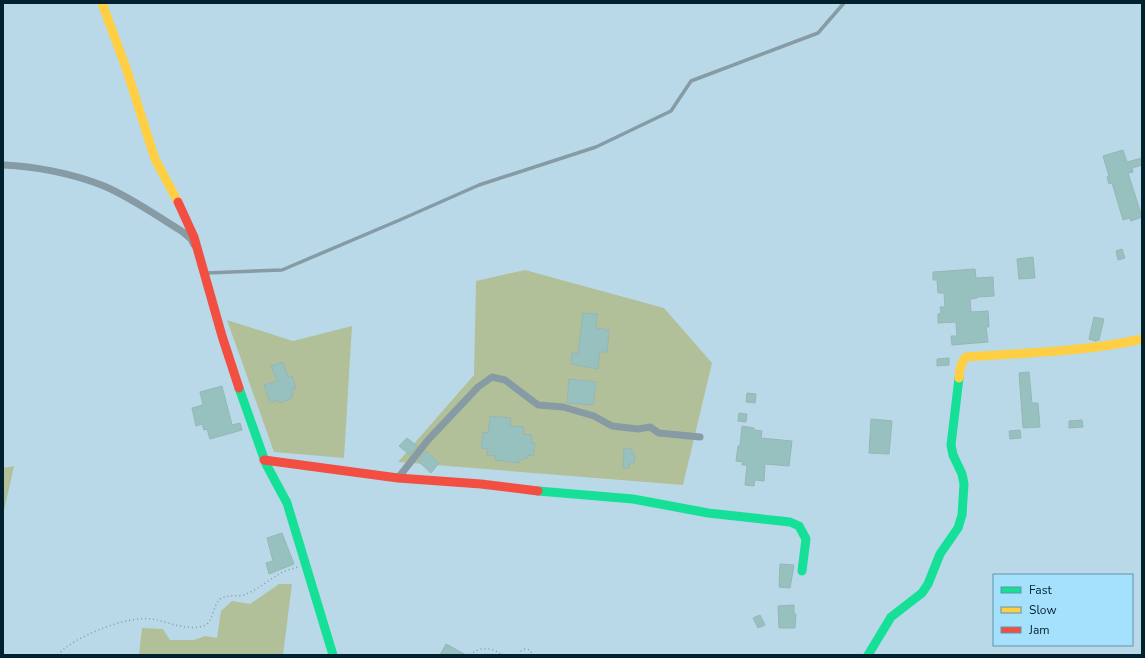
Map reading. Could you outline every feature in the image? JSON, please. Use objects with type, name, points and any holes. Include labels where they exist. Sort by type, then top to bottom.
[{"type":"street","points":[[102,3],[126,68],[155,159],[178,202],[194,237],[222,336],[253,430],[264,460],[287,503],[333,655]]},
{"type":"street","points":[[3,165],[24,166],[83,179],[105,187],[128,198],[183,232],[191,240],[198,252]]},
{"type":"street","points":[[868,655],[891,617],[922,593],[928,584],[940,554],[958,528],[962,515],[964,484],[962,474],[953,455],[951,445],[957,386],[960,367],[963,360],[966,358],[1090,348],[1119,344],[1142,338]]},
{"type":"street","points":[[398,478],[428,440],[478,387],[492,376],[505,380],[538,405],[563,407],[594,416],[612,426],[638,429],[650,427],[659,433],[700,437]]},
{"type":"street","points":[[264,460],[398,478],[481,484],[555,493],[633,499],[708,513],[790,522],[799,526],[806,539],[802,572]]},
{"type":"lane","points":[[205,274],[282,270],[479,185],[596,147],[671,111],[692,80],[818,33],[844,3]]},
{"type":"path","points":[[58,655],[78,640],[93,632],[117,623],[143,618],[160,620],[190,628],[206,625],[216,603],[221,598],[244,594],[282,572],[306,564]]},
{"type":"path","points":[[470,655],[476,649],[496,651],[501,655]]},
{"type":"path","points":[[520,655],[521,651],[525,649],[530,650],[533,655]]},
{"type":"green space","points":[[525,270],[664,308],[712,363],[683,485],[398,462],[474,375],[476,281]]},
{"type":"green space","points":[[227,320],[293,341],[352,326],[344,458],[274,452]]},
{"type":"green space","points":[[14,466],[3,515],[3,468]]},
{"type":"green space","points":[[279,584],[292,584],[283,655],[139,655],[142,628],[163,629],[170,640],[194,640],[205,636],[217,638],[221,611],[232,601],[250,604]]},
{"type":"building","points":[[1123,150],[1127,162],[1142,158],[1142,165],[1132,168],[1133,172],[1128,173],[1142,217],[1131,221],[1130,218],[1123,220],[1112,183],[1109,184],[1107,177],[1109,176],[1103,156]]},
{"type":"building","points":[[1122,249],[1125,258],[1118,260],[1116,251]]},
{"type":"building","points":[[1033,257],[1035,278],[1019,279],[1017,259]]},
{"type":"building","points":[[975,269],[976,278],[993,277],[994,296],[970,299],[971,312],[988,311],[989,327],[986,327],[988,342],[952,345],[951,336],[957,336],[956,322],[938,323],[938,314],[941,313],[940,307],[945,307],[944,293],[938,293],[937,280],[933,280],[933,272]]},
{"type":"building","points":[[583,313],[597,314],[596,328],[609,330],[607,352],[600,352],[598,369],[571,364],[572,353],[578,354]]},
{"type":"building","points":[[1094,317],[1104,319],[1099,340],[1095,341],[1089,339]]},
{"type":"building","points":[[949,358],[949,365],[937,366],[937,359]]},
{"type":"building","points":[[283,362],[288,377],[292,376],[296,388],[292,389],[292,398],[280,403],[278,400],[270,403],[264,385],[277,381],[271,366]]},
{"type":"building","points":[[1029,372],[1032,403],[1038,403],[1040,427],[1023,428],[1019,373]]},
{"type":"building","points":[[569,379],[596,382],[593,405],[567,403]]},
{"type":"building","points":[[222,386],[232,425],[240,423],[242,430],[210,439],[207,429],[204,430],[202,424],[196,426],[192,408],[203,405],[200,392]]},
{"type":"building","points":[[747,393],[756,394],[755,403],[746,402]]},
{"type":"building","points":[[739,413],[747,414],[746,422],[738,421]]},
{"type":"building","points":[[490,416],[511,418],[510,426],[524,427],[523,434],[532,435],[531,442],[535,443],[533,456],[528,455],[528,458],[525,457],[524,460],[519,459],[519,463],[495,460],[496,456],[487,455],[488,449],[481,448],[483,432],[488,433]]},
{"type":"building","points":[[871,419],[892,421],[889,454],[869,453]]},
{"type":"building","points":[[1082,420],[1083,427],[1069,428],[1069,421]]},
{"type":"building","points":[[742,426],[762,431],[761,438],[792,441],[789,466],[765,464],[764,481],[755,480],[754,486],[745,485],[747,465],[742,465],[743,462],[736,461],[738,446],[740,446]]},
{"type":"building","points":[[1020,430],[1021,438],[1010,439],[1009,431]]},
{"type":"building","points":[[407,438],[417,446],[410,455],[399,446]]},
{"type":"building","points":[[624,448],[632,449],[632,454],[635,455],[634,463],[630,463],[629,468],[623,468]]},
{"type":"building","points":[[426,451],[439,463],[431,473],[418,461]]},
{"type":"building","points":[[282,533],[294,564],[269,574],[266,563],[273,561],[267,538]]},
{"type":"building","points":[[780,564],[794,565],[790,588],[779,587]]},
{"type":"building","points":[[794,605],[794,614],[796,614],[795,628],[779,628],[778,606]]},
{"type":"building","points":[[760,615],[765,625],[758,628],[753,618]]},
{"type":"building","points":[[446,644],[466,655],[440,655]]},
{"type":"traffic: fast","points":[[868,655],[891,617],[922,593],[928,584],[940,554],[958,528],[962,515],[964,484],[962,474],[953,455],[951,445],[959,378]]},
{"type":"traffic: fast","points":[[239,388],[266,464],[287,503],[333,655]]},
{"type":"traffic: fast","points":[[538,491],[633,499],[708,513],[790,522],[799,526],[806,539],[802,571]]},
{"type":"traffic: slow","points":[[102,3],[126,68],[155,159],[178,202]]},
{"type":"traffic: slow","points":[[959,378],[961,364],[966,357],[1098,347],[1142,339]]},
{"type":"traffic: jam","points":[[178,202],[194,237],[222,336],[239,388]]},
{"type":"traffic: jam","points":[[264,460],[398,478],[481,484],[538,491]]}]
